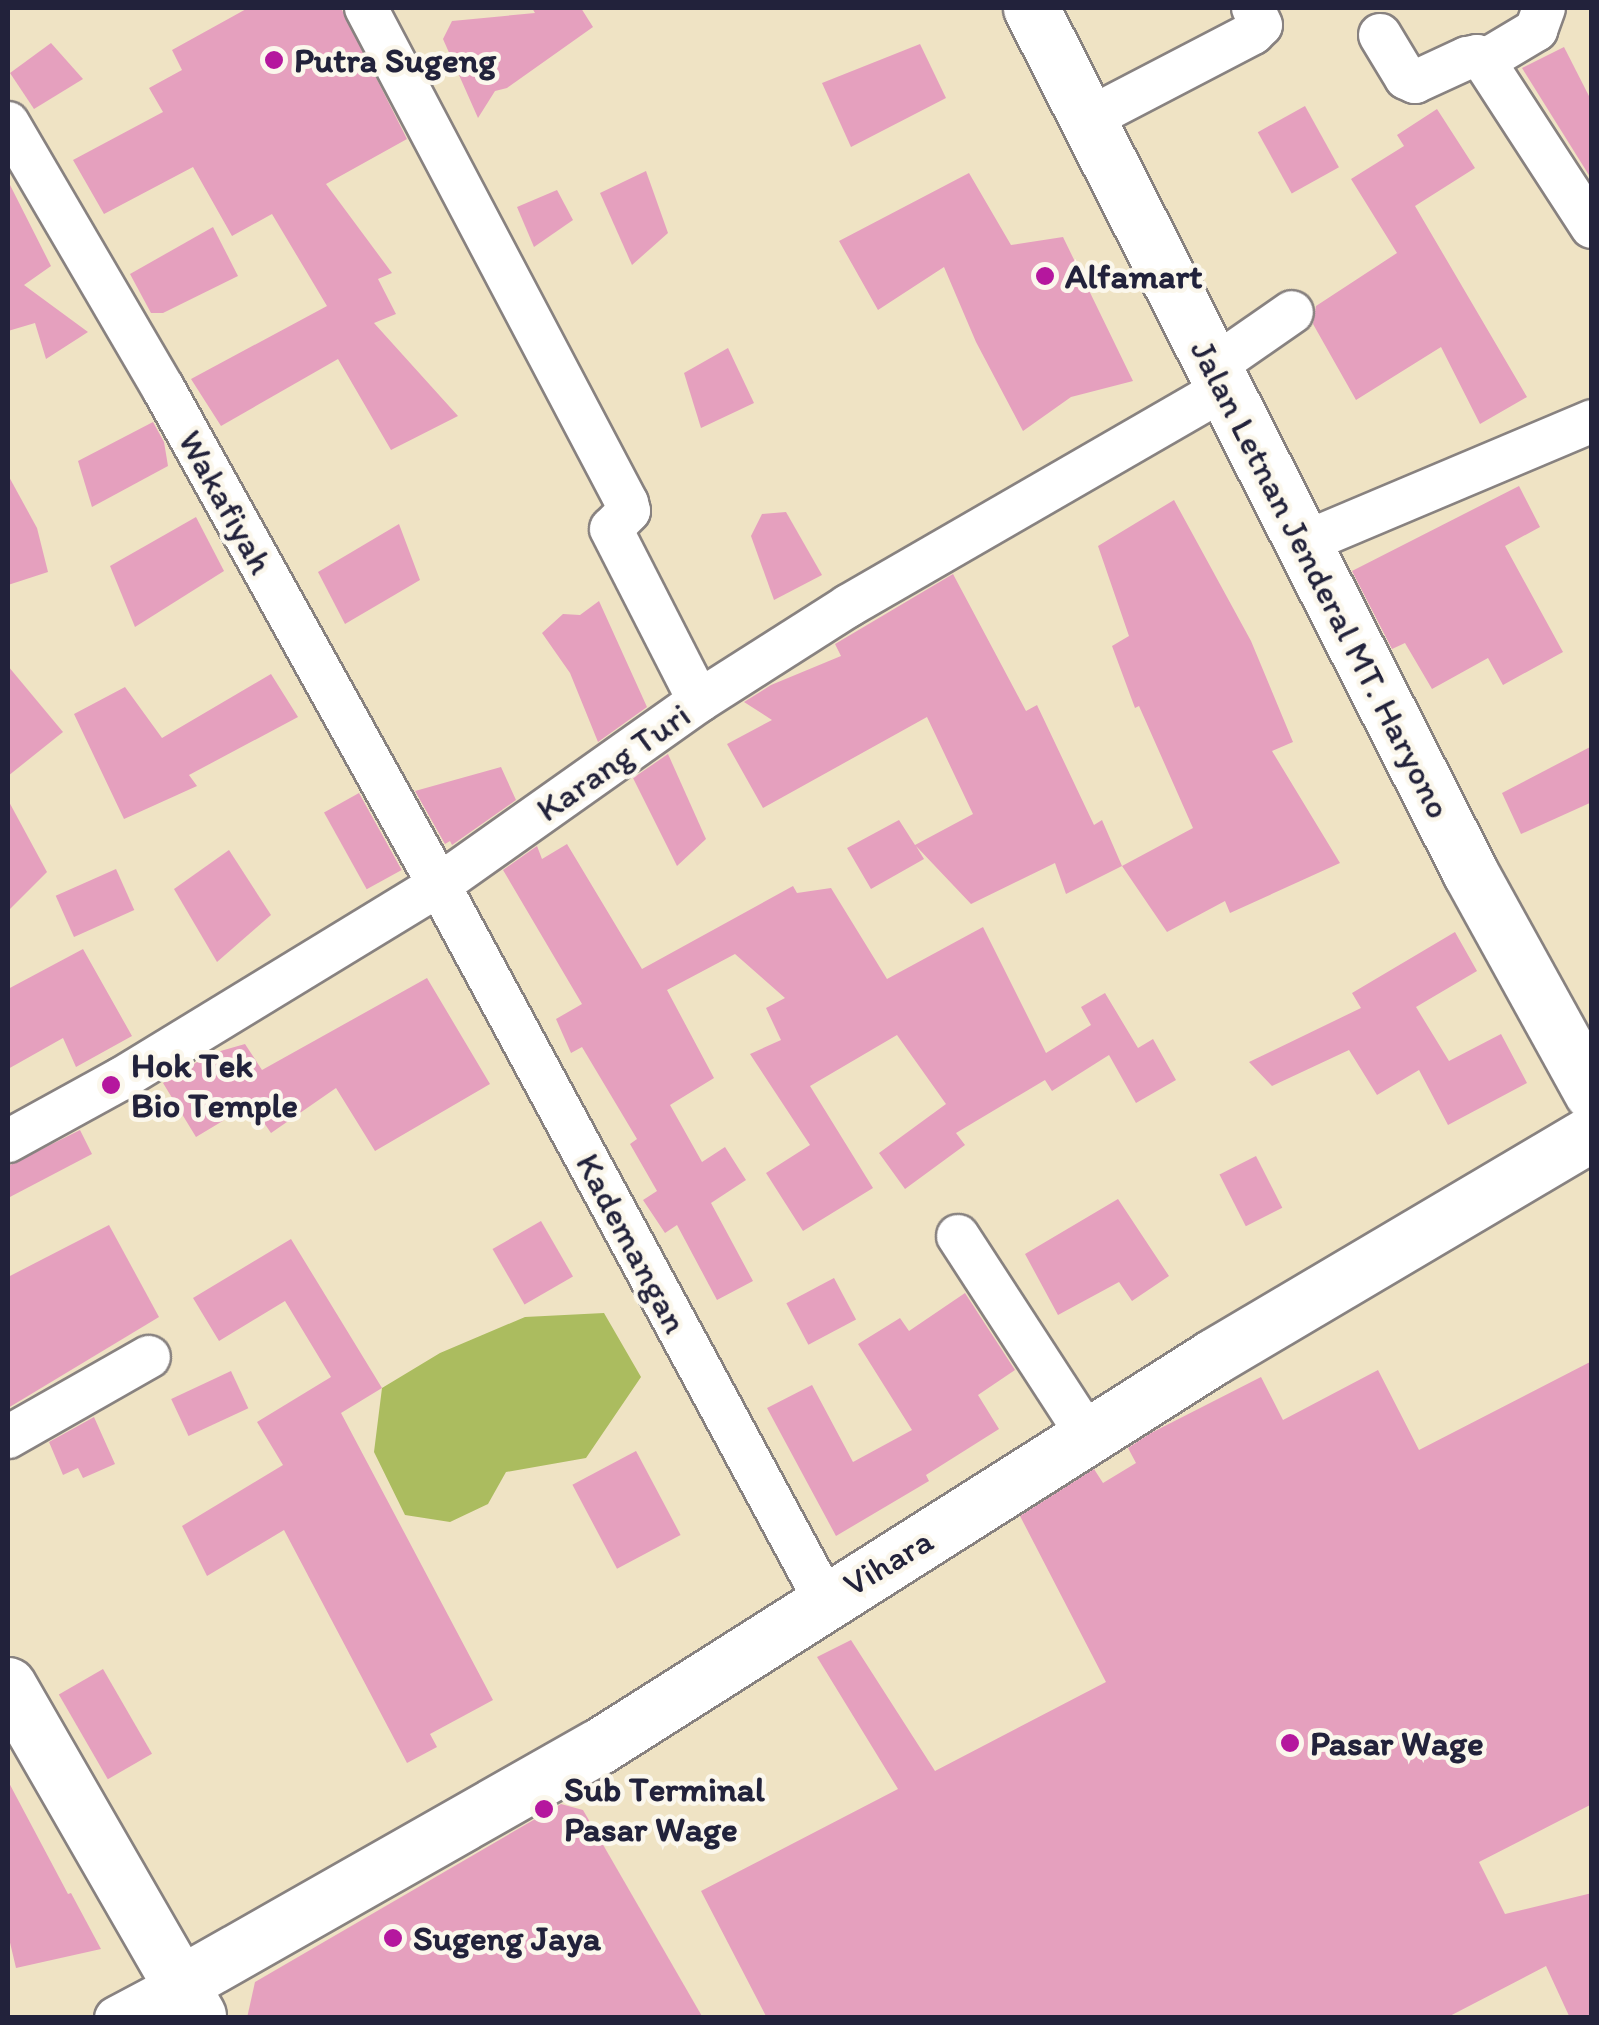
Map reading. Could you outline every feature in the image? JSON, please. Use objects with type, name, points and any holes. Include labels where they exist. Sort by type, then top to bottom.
[{"type":"street","points":[[366,8],[627,503],[629,512],[612,529],[699,701]]},
{"type":"street","name":"Jalan Letnan Jenderal MT. Haryono","points":[[1031,8],[1218,378],[1306,542],[1470,872],[1592,1093]]},
{"type":"street","points":[[1088,119],[1253,33],[1261,25],[1253,8]]},
{"type":"street","points":[[1484,61],[1536,30],[1544,8]]},
{"type":"street","points":[[1380,35],[1406,78],[1415,82],[1467,58],[1477,56],[1484,61],[1592,226]]},
{"type":"street","name":"Wakafiyah","points":[[8,122],[163,388],[438,885]]},
{"type":"street","name":"Karang Turi","points":[[8,1141],[122,1080],[438,885],[699,701],[1218,378],[1292,312]]},
{"type":"street","points":[[1306,542],[1592,421]]},
{"type":"street","name":"Kademangan","points":[[438,885],[825,1600]]},
{"type":"street","name":"Vihara","points":[[190,2001],[598,1747],[825,1600],[1090,1439],[1213,1357],[1592,1133]]},
{"type":"street","points":[[958,1236],[1090,1439]]},
{"type":"street","points":[[8,1437],[149,1356]]},
{"type":"street","points":[[8,1686],[190,2001],[116,2018]]},
{"type":"green space","points":[[604,1313],[641,1377],[586,1458],[506,1472],[488,1504],[450,1522],[405,1515],[374,1452],[382,1388],[440,1353],[525,1317]]},
{"type":"building","points":[[248,8],[341,8],[407,139],[326,184],[392,273],[378,279],[396,314],[374,323],[458,416],[391,450],[338,359],[221,426],[191,379],[327,306],[272,214],[232,236],[193,167],[104,214],[73,160],[163,112],[149,88],[182,70],[172,50]]},
{"type":"building","points":[[532,8],[581,8],[593,27],[507,88],[495,91],[478,118],[443,39],[452,21],[535,13]]},
{"type":"building","points":[[51,43],[83,79],[34,109],[10,73]]},
{"type":"building","points":[[920,44],[946,98],[851,147],[822,83]]},
{"type":"building","points":[[1564,47],[1592,102],[1592,180],[1522,68]]},
{"type":"building","points":[[1305,106],[1339,167],[1292,193],[1258,132]]},
{"type":"building","points":[[1437,109],[1475,168],[1415,206],[1527,397],[1480,424],[1441,347],[1356,400],[1313,324],[1316,306],[1397,253],[1351,179],[1404,146],[1397,135]]},
{"type":"building","points":[[646,171],[668,233],[632,265],[600,193]]},
{"type":"building","points":[[969,173],[1011,245],[1063,237],[1133,381],[1071,397],[1023,431],[976,342],[944,267],[878,310],[839,241]]},
{"type":"building","points":[[8,181],[51,266],[24,285],[88,332],[46,359],[35,323],[8,331]]},
{"type":"building","points":[[557,190],[573,220],[534,247],[517,207]]},
{"type":"building","points":[[213,227],[238,276],[163,313],[151,313],[130,274]]},
{"type":"building","points":[[728,348],[754,403],[701,428],[684,373]]},
{"type":"building","points":[[153,422],[164,442],[168,466],[92,507],[78,461]]},
{"type":"building","points":[[8,475],[37,528],[48,572],[8,585]]},
{"type":"building","points":[[1519,486],[1540,527],[1505,546],[1563,652],[1503,685],[1488,658],[1432,689],[1405,643],[1392,649],[1352,571]]},
{"type":"building","points":[[1174,500],[1251,641],[1293,742],[1272,751],[1340,863],[1230,913],[1225,901],[1167,932],[1122,866],[1193,828],[1139,706],[1135,708],[1112,646],[1129,636],[1098,546]]},
{"type":"building","points":[[786,512],[822,575],[774,600],[751,536],[762,514]]},
{"type":"building","points":[[196,517],[224,571],[135,627],[110,566]]},
{"type":"building","points":[[399,524],[420,580],[345,624],[318,572]]},
{"type":"building","points":[[953,574],[1026,711],[1037,705],[1094,825],[1102,820],[1122,866],[1066,894],[1055,863],[971,904],[916,846],[924,859],[871,889],[847,848],[899,820],[915,845],[973,814],[927,717],[763,808],[727,744],[772,720],[744,702],[771,685],[841,656],[835,644]]},
{"type":"building","points":[[599,601],[647,707],[598,742],[570,673],[542,633],[563,614],[580,615]]},
{"type":"building","points":[[8,666],[63,732],[8,776]]},
{"type":"building","points":[[271,674],[298,717],[189,775],[197,786],[124,819],[74,714],[125,687],[162,738]]},
{"type":"building","points":[[1592,746],[1592,802],[1521,834],[1502,793]]},
{"type":"building","points":[[668,754],[706,839],[677,866],[633,778]]},
{"type":"building","points":[[501,767],[516,800],[452,845],[450,841],[445,844],[415,791]]},
{"type":"building","points":[[359,793],[402,870],[367,889],[324,812]]},
{"type":"building","points":[[8,800],[47,872],[8,911]]},
{"type":"building","points":[[567,844],[642,969],[793,886],[797,893],[831,888],[887,979],[983,927],[1046,1053],[1091,1025],[1081,1007],[1105,993],[1138,1048],[1153,1039],[1176,1080],[1136,1103],[1109,1055],[1052,1091],[1045,1080],[956,1133],[965,1145],[905,1189],[879,1153],[946,1104],[897,1035],[810,1086],[873,1188],[803,1231],[766,1173],[810,1145],[750,1054],[781,1040],[766,1008],[785,998],[735,954],[667,990],[714,1078],[670,1105],[702,1162],[725,1147],[746,1180],[711,1203],[753,1281],[717,1300],[677,1225],[665,1233],[643,1200],[657,1191],[630,1144],[637,1139],[582,1047],[571,1053],[556,1019],[582,1004],[503,870],[537,846],[542,859]]},
{"type":"building","points":[[229,850],[271,915],[217,962],[174,889]]},
{"type":"building","points":[[116,869],[134,910],[74,937],[56,896]]},
{"type":"building","points":[[1455,932],[1477,971],[1416,1007],[1449,1061],[1501,1034],[1527,1083],[1448,1125],[1419,1070],[1377,1095],[1349,1050],[1272,1086],[1249,1062],[1361,1008],[1352,993]]},
{"type":"building","points":[[83,949],[132,1036],[76,1067],[63,1038],[8,1069],[8,989]]},
{"type":"building","points":[[427,978],[490,1084],[375,1151],[336,1088],[271,1133],[251,1104],[196,1137],[163,1083],[210,1054],[245,1044],[262,1070]]},
{"type":"building","points":[[80,1130],[92,1154],[8,1198],[8,1166]]},
{"type":"building","points":[[1256,1156],[1282,1208],[1246,1226],[1219,1175]]},
{"type":"building","points":[[1118,1199],[1169,1276],[1132,1301],[1119,1282],[1058,1315],[1025,1254]]},
{"type":"building","points":[[541,1221],[573,1276],[525,1304],[493,1249]]},
{"type":"building","points":[[109,1225],[159,1317],[8,1408],[8,1277]]},
{"type":"building","points":[[291,1239],[382,1388],[341,1413],[493,1700],[430,1734],[437,1747],[407,1763],[284,1530],[207,1576],[182,1526],[283,1465],[257,1422],[331,1377],[285,1301],[219,1341],[193,1298]]},
{"type":"building","points":[[834,1278],[856,1319],[808,1345],[786,1303]]},
{"type":"building","points":[[965,1293],[1015,1370],[978,1395],[999,1429],[926,1475],[929,1481],[836,1536],[767,1408],[812,1385],[853,1462],[912,1430],[858,1344],[900,1318],[909,1331]]},
{"type":"building","name":"Pasar Wage","points":[[1592,1361],[1592,1804],[1479,1862],[1505,1914],[1592,1893],[1592,2018],[1570,2018],[1546,1966],[1446,2018],[767,2018],[701,1891],[898,1789],[817,1657],[851,1640],[935,1771],[1106,1682],[1020,1516],[1094,1469],[1103,1483],[1136,1463],[1128,1448],[1151,1433],[1261,1377],[1283,1420],[1378,1370],[1419,1450]]},
{"type":"building","points":[[231,1371],[248,1408],[189,1436],[171,1399]]},
{"type":"building","points":[[94,1417],[115,1464],[83,1478],[78,1468],[63,1475],[49,1442]]},
{"type":"building","points":[[636,1451],[681,1535],[617,1569],[572,1485]]},
{"type":"building","points":[[103,1669],[152,1754],[108,1779],[59,1694]]},
{"type":"building","points":[[8,1781],[101,1949],[16,1968],[8,1934]]},
{"type":"building","points":[[561,1804],[583,1810],[703,2018],[247,2018],[255,1982]]},
{"type":"place","name":"Putra Sugeng","points":[[274,60]]},
{"type":"place","name":"Alfamart","points":[[1045,276]]},
{"type":"place","name":"Hok Tek Bio Temple","points":[[111,1085]]},
{"type":"place","name":"Pasar Wage","points":[[1290,1743]]},
{"type":"place","name":"Sub Terminal Pasar Wage","points":[[544,1809]]},
{"type":"place","name":"Sugeng Jaya","points":[[393,1938]]}]
